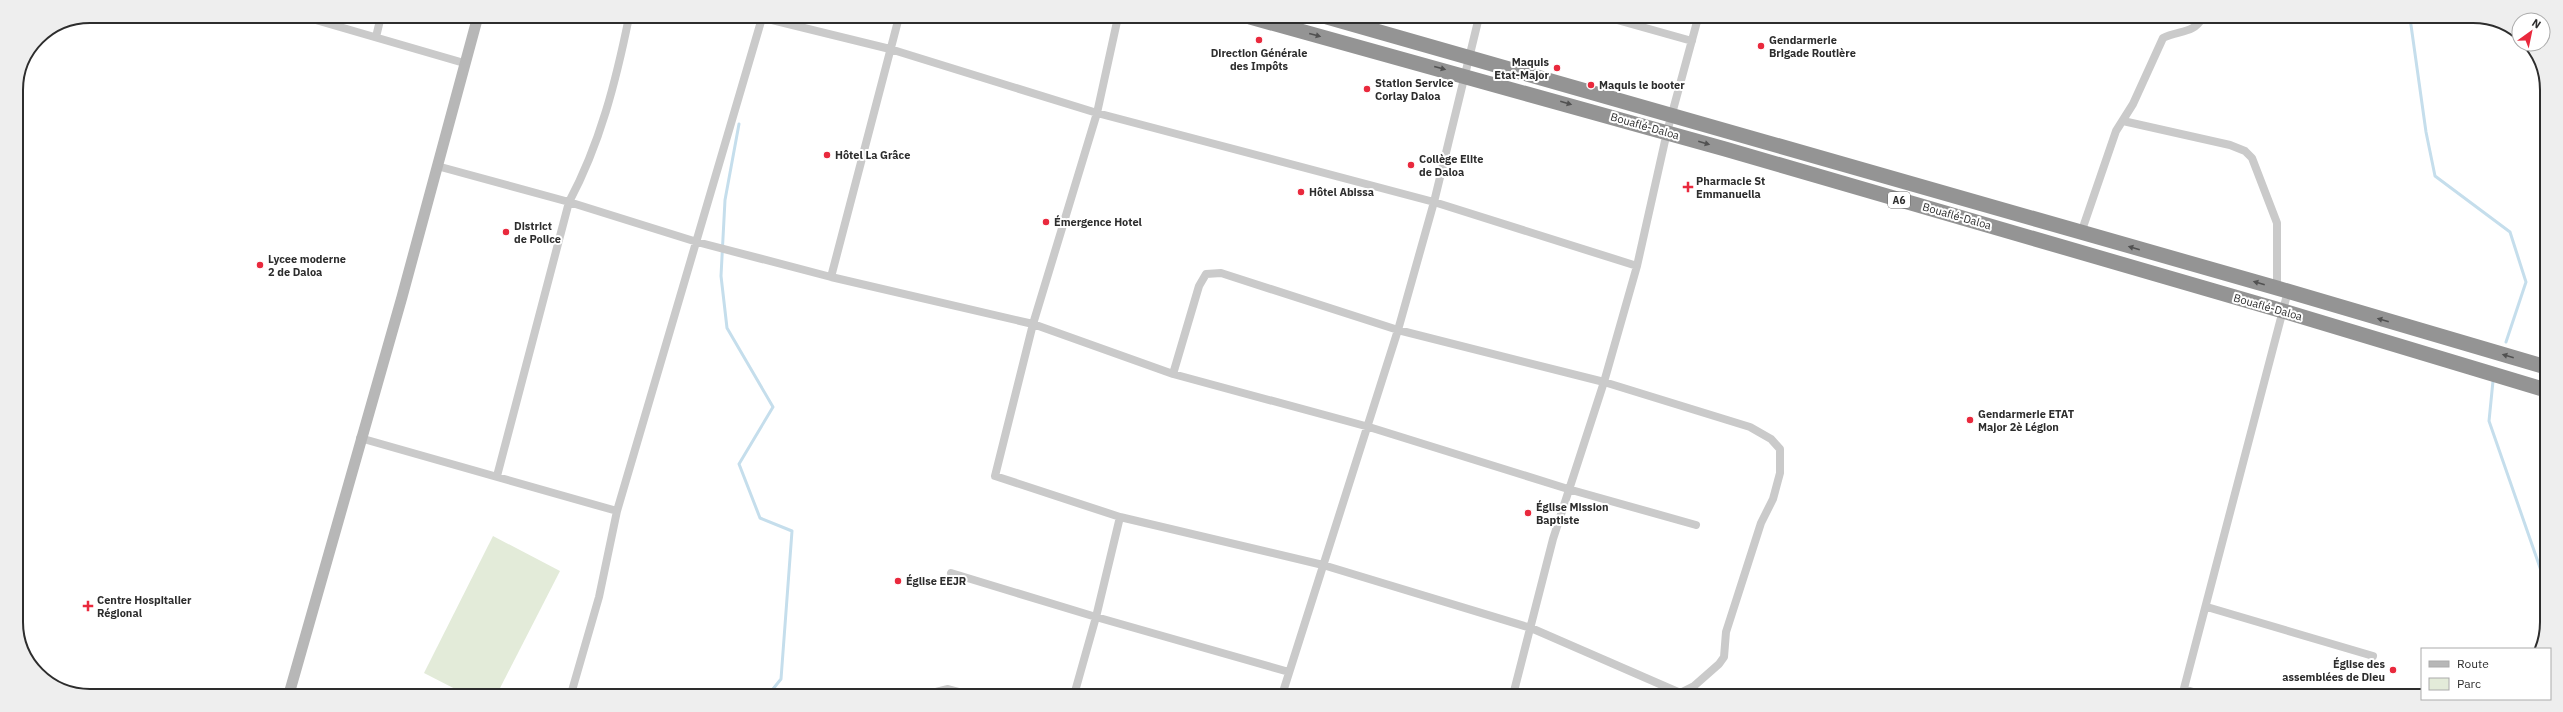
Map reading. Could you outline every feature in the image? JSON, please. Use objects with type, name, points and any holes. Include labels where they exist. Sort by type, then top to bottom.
[{"type":"highway","name":"Bouaflé-Daloa","points":[[1272,23],[1466,75],[1667,132],[2283,311],[2540,388]]},
{"type":"highway","name":"Bouaflé-Daloa","points":[[1348,23],[2540,365]]},
{"type":"street","points":[[327,23],[464,63]]},
{"type":"street","points":[[376,37],[379,23]]},
{"type":"street","points":[[290,689],[360,438],[402,297],[476,23]]},
{"type":"street","points":[[496,476],[569,202],[588,167],[601,130],[628,23]]},
{"type":"street","points":[[572,689],[599,597],[617,511],[697,242],[759,23]]},
{"type":"street","points":[[785,23],[890,49],[1097,113],[1434,202],[1637,266]]},
{"type":"street","points":[[832,277],[897,23]]},
{"type":"street","points":[[1117,23],[1097,113],[1033,324],[995,476],[1120,517],[1323,564],[1531,628],[1671,689]]},
{"type":"street","points":[[1284,689],[1398,330],[1434,202],[1478,23]]},
{"type":"street","points":[[1628,23],[1692,41]]},
{"type":"street","points":[[1515,689],[1568,489],[1604,382],[1637,266],[1667,132],[1697,23]]},
{"type":"street","points":[[2081,233],[2096,183],[2116,131],[2133,104],[2163,38],[2192,29],[2199,23]]},
{"type":"street","points":[[2123,121],[2246,151],[2257,169],[2277,223],[2283,311],[2207,607],[2184,689]]},
{"type":"street","points":[[437,166],[569,202],[697,242],[832,277],[1033,324],[1173,374],[1368,427],[1568,489],[1696,525]]},
{"type":"street","points":[[1173,374],[1199,286],[1206,274],[1221,273],[1398,330],[1604,382],[1750,427],[1772,439],[1780,449],[1780,473],[1773,499],[1761,523],[1726,632],[1724,658],[1690,689]]},
{"type":"street","points":[[360,438],[617,511]]},
{"type":"street","points":[[1076,689],[1096,617],[1120,517]]},
{"type":"street","points":[[951,573],[1096,617],[1289,672]]},
{"type":"street","points":[[2207,607],[2372,656]]},
{"type":"green space","points":[[493,536],[560,571],[500,689],[455,689],[424,673]]},
{"type":"waterway","points":[[2411,23],[2426,132],[2435,176],[2510,232],[2526,282],[2506,342]]},
{"type":"waterway","points":[[739,124],[725,200],[721,276],[727,328],[773,407],[739,464],[760,518],[792,531],[781,679],[773,689]]},
{"type":"waterway","points":[[2493,381],[2489,421],[2540,568]]},
{"type":"place","name":"Direction Générale des Impôts","points":[[1259,40]]},
{"type":"place","name":"Gendarmerie Brigade Routière","points":[[1761,46]]},
{"type":"place","name":"Maquis Etat-Major","points":[[1557,68]]},
{"type":"place","name":"Maquis le booter","points":[[1591,85]]},
{"type":"place","name":"Station Service Corlay Daloa","points":[[1367,89]]},
{"type":"place","name":"Hôtel La Grâce","points":[[827,155]]},
{"type":"place","name":"Collège Elite de Daloa","points":[[1411,165]]},
{"type":"place","name":"Pharmacie St Emmanuella","points":[[1688,187]]},
{"type":"place","name":"Hôtel Abissa","points":[[1301,192]]},
{"type":"place","name":"Émergence Hotel","points":[[1046,222]]},
{"type":"place","name":"District de Police","points":[[506,232]]},
{"type":"place","name":"Lycee moderne 2 de Daloa","points":[[260,265]]},
{"type":"place","name":"Gendarmerie ETAT Major 2è Légion","points":[[1970,420]]},
{"type":"place","name":"Église Mission Baptiste","points":[[1528,513]]},
{"type":"place","name":"Église EEJR","points":[[898,581]]},
{"type":"place","name":"Centre Hospitalier Régional","points":[[88,606]]},
{"type":"place","name":"Église des assemblées de Dieu","points":[[2393,670]]}]
